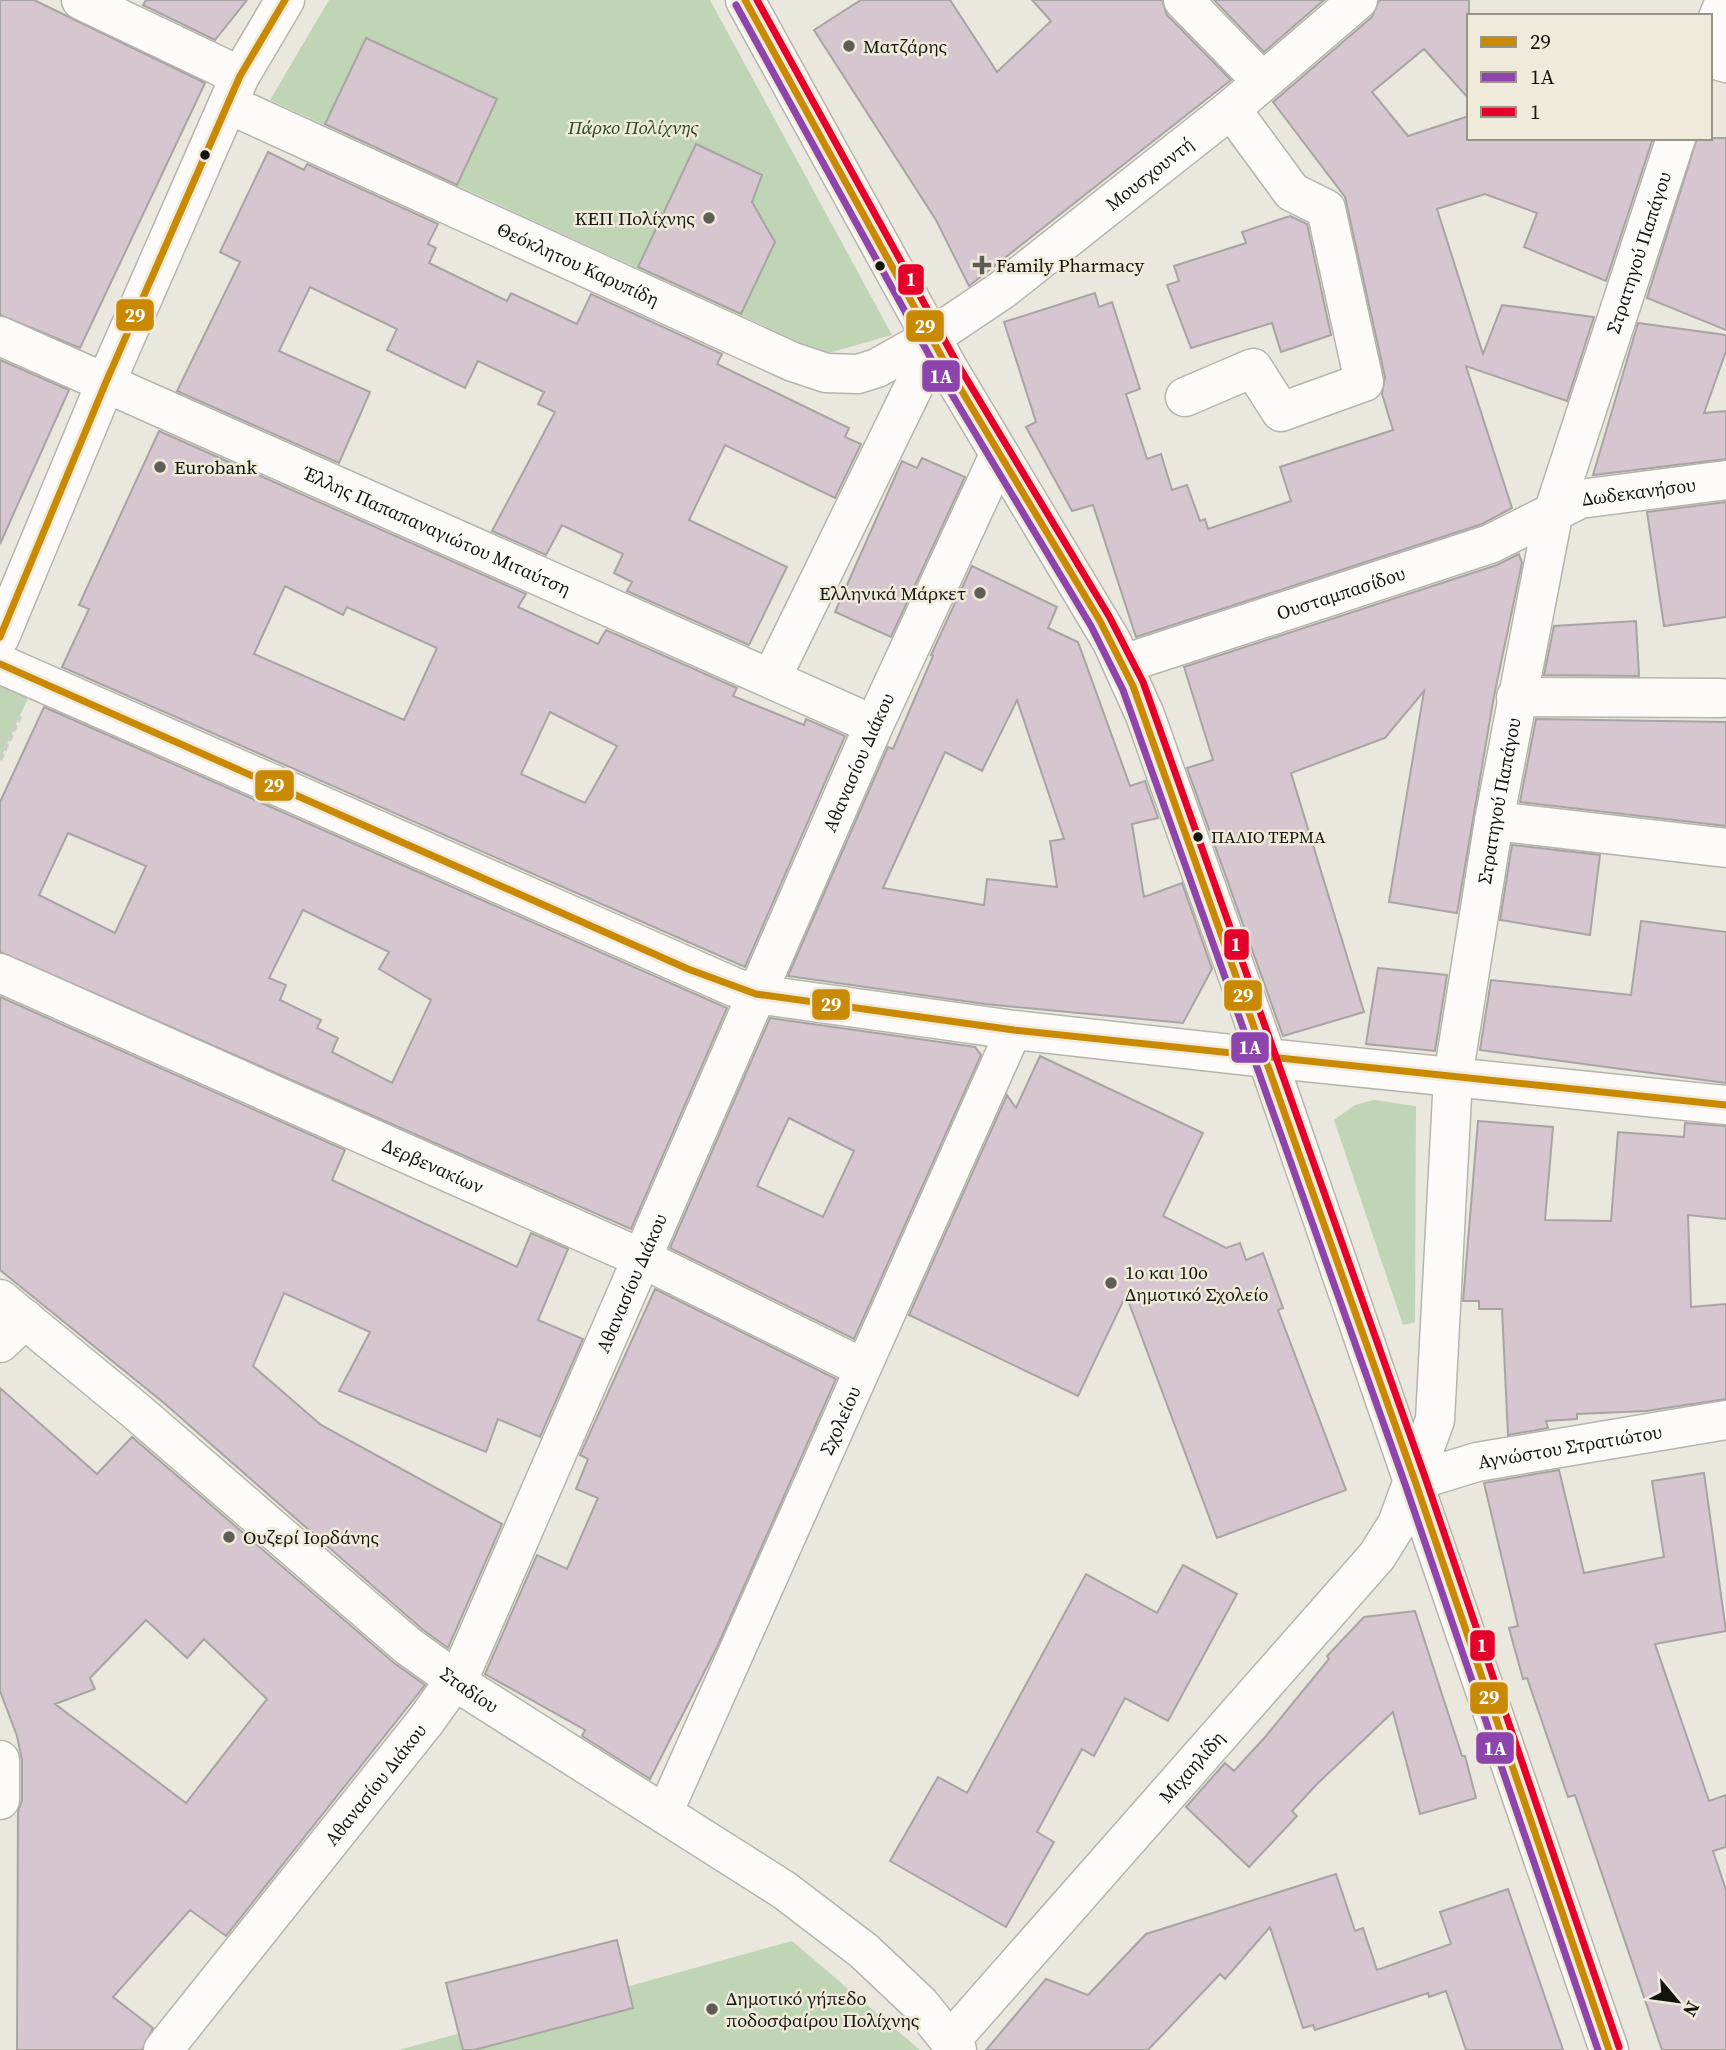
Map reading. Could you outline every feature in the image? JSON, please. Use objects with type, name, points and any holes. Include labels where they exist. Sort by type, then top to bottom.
[{"type":"street","name":"Θεόκλητου Καρυπίδη","points":[[81,0],[234,90],[808,368],[825,373],[858,374],[877,368],[932,337]]},
{"type":"street","points":[[0,637],[106,382],[234,90],[285,0]]},
{"type":"street","points":[[745,0],[999,456],[1101,621],[1145,715],[1415,1481],[1609,2050]]},
{"type":"street","points":[[1183,0],[1262,81]]},
{"type":"street","name":"Μουσχουντή","points":[[932,337],[1002,290],[1231,109],[1357,0]]},
{"type":"street","points":[[1712,33],[1725,0]]},
{"type":"street","points":[[1185,397],[1254,368],[1281,412],[1364,382],[1326,209],[1292,192],[1231,109]]},
{"type":"street","name":"Στρατηγού Παπάγου","points":[[1415,1481],[1435,1420],[1453,1077],[1516,697],[1554,510],[1675,140]]},
{"type":"street","name":"Έλλης Παπαπαναγιώτου Μιταύτση","points":[[0,336],[874,724]]},
{"type":"street","points":[[772,677],[915,384],[932,337]]},
{"type":"street","name":"Αθανασίου Διάκου","points":[[163,2050],[457,1681],[874,724],[999,456]]},
{"type":"street","name":"Δωδεκανήσου","points":[[1554,510],[1595,495],[1726,480]]},
{"type":"street","name":"Ουσταμπασίδου","points":[[1123,664],[1490,544],[1525,529],[1554,510]]},
{"type":"street","points":[[0,664],[688,969],[756,994],[1014,1030],[1726,1105]]},
{"type":"street","points":[[1516,697],[1721,698]]},
{"type":"street","points":[[1494,821],[1726,848]]},
{"type":"street","name":"Δερβενακίων","points":[[0,973],[641,1258],[861,1367]]},
{"type":"street","name":"Σχολείου","points":[[665,1812],[861,1367],[1014,1030]]},
{"type":"street","name":"Σταδίου","points":[[8,1320],[136,1411],[390,1631],[457,1681],[665,1812],[828,1922],[910,1995],[954,2045]]},
{"type":"street","name":"Αγνώστου Στρατιώτου","points":[[1415,1481],[1476,1462],[1726,1420]]},
{"type":"street","name":"Μιχαηλίδη","points":[[954,2045],[1377,1556],[1397,1524],[1415,1481]]},
{"type":"street","points":[[0,1760],[0,1800]]},
{"type":"green space","name":"Πάρκο Πολίχνης","points":[[329,0],[710,0],[892,335],[825,354],[270,100]]},
{"type":"green space","points":[[0,664],[36,680],[0,760]]},
{"type":"green space","points":[[1374,1100],[1416,1106],[1415,1322],[1403,1325],[1334,1120],[1355,1105]]},
{"type":"green space","name":"Δημοτικό γήπεδο ποδοσφαίρου Πολίχνης","points":[[792,1941],[920,2050],[399,2050]]},
{"type":"building","points":[[0,0],[34,0],[205,83],[80,348],[0,315]]},
{"type":"building","points":[[146,0],[247,0],[215,40],[143,5]]},
{"type":"building","points":[[861,0],[950,0],[997,72],[1051,21],[1032,0],[1162,0],[1167,15],[1231,80],[969,286],[936,220],[814,30]]},
{"type":"building","points":[[1214,0],[1324,0],[1264,52]]},
{"type":"building","points":[[1379,0],[1469,0],[1467,97],[1424,49],[1372,92],[1408,136],[1467,117],[1467,140],[1652,140],[1606,281],[1524,247],[1537,213],[1485,194],[1437,209],[1483,354],[1502,305],[1594,317],[1567,401],[1466,366],[1512,508],[1482,524],[1136,637],[1093,505],[1072,511],[1026,427],[1036,422],[1004,322],[1095,293],[1099,307],[1112,302],[1140,389],[1126,394],[1147,459],[1161,454],[1172,490],[1187,485],[1200,521],[1205,519],[1208,529],[1291,501],[1280,467],[1393,430],[1382,394],[1385,377],[1345,197],[1273,102],[1372,17]]},
{"type":"building","points":[[366,38],[497,99],[457,185],[325,124]]},
{"type":"building","points":[[1726,138],[1726,330],[1647,298],[1696,140]]},
{"type":"building","points":[[696,144],[762,175],[752,202],[775,242],[741,314],[638,267]]},
{"type":"building","points":[[268,152],[304,170],[307,164],[438,224],[428,244],[436,248],[429,263],[507,301],[511,293],[577,324],[591,294],[722,354],[717,364],[849,428],[845,437],[861,444],[835,498],[725,445],[689,520],[787,567],[749,645],[627,591],[632,582],[614,573],[623,554],[562,525],[546,555],[492,531],[555,412],[538,404],[544,392],[478,361],[465,388],[387,350],[397,329],[310,287],[279,351],[370,392],[339,463],[177,391],[240,262],[220,252]]},
{"type":"building","points":[[1290,216],[1307,224],[1331,335],[1281,352],[1272,323],[1191,348],[1167,285],[1179,281],[1174,266],[1246,243],[1242,232]]},
{"type":"building","points":[[1638,323],[1726,335],[1726,351],[1704,413],[1726,411],[1726,459],[1593,475]]},
{"type":"building","points":[[0,360],[69,390],[0,544]]},
{"type":"building","points":[[159,431],[526,594],[518,607],[598,644],[606,630],[737,688],[733,696],[804,725],[806,719],[845,736],[745,967],[62,667],[89,609],[79,605]],"holes":[[[285,586],[343,615],[347,607],[437,648],[404,720],[254,654]],[[550,712],[617,746],[585,803],[521,774]]]},
{"type":"building","points":[[922,458],[965,477],[891,637],[835,612],[902,461],[917,468]]},
{"type":"building","points":[[1726,502],[1726,617],[1664,626],[1647,512]]},
{"type":"building","points":[[1519,554],[1522,563],[1494,696],[1457,913],[1389,902],[1424,691],[1385,738],[1291,773],[1364,1012],[1283,1036],[1187,768],[1213,760],[1184,667],[1497,565]]},
{"type":"building","points":[[972,566],[1057,607],[1048,628],[1078,642],[1130,786],[1145,781],[1158,818],[1132,824],[1144,897],[1182,883],[1212,969],[1183,1023],[985,1004],[788,976],[888,747],[893,749],[933,656],[931,655]],"holes":[[[1017,700],[1064,839],[1050,841],[1057,887],[987,879],[984,905],[883,888],[945,752],[982,771]]]},
{"type":"building","points":[[1636,621],[1639,676],[1544,675],[1554,626]]},
{"type":"building","points":[[44,707],[727,1008],[631,1229],[0,952],[0,802]],"holes":[[[68,833],[146,866],[115,933],[39,895]],[[303,910],[389,952],[379,969],[431,1000],[392,1083],[332,1052],[338,1038],[317,1028],[321,1020],[280,1000],[286,985],[269,978]]]},
{"type":"building","points":[[1536,719],[1726,722],[1726,826],[1520,802]]},
{"type":"building","points":[[1512,845],[1600,855],[1590,935],[1500,920]]},
{"type":"building","points":[[1641,921],[1726,932],[1726,1083],[1480,1050],[1491,980],[1631,995]]},
{"type":"building","points":[[1378,968],[1447,975],[1435,1051],[1366,1044]]},
{"type":"building","points":[[0,997],[345,1150],[332,1180],[517,1267],[531,1233],[568,1249],[538,1320],[583,1339],[540,1437],[498,1419],[486,1452],[339,1391],[370,1332],[284,1293],[253,1366],[321,1425],[502,1524],[448,1648],[422,1629],[164,1403],[0,1270]]},
{"type":"building","points":[[770,1018],[975,1047],[981,1055],[854,1339],[670,1248]],"holes":[[[789,1118],[854,1151],[823,1217],[757,1186]]]},
{"type":"building","points":[[1040,1056],[1203,1133],[1163,1216],[1226,1248],[1240,1243],[1246,1260],[1263,1253],[1283,1308],[1278,1310],[1346,1490],[1217,1538],[1126,1295],[1078,1396],[909,1315],[1007,1095],[1016,1108]]},
{"type":"building","points":[[1478,1121],[1553,1127],[1545,1220],[1611,1221],[1618,1132],[1684,1137],[1685,1123],[1726,1126],[1726,1219],[1688,1215],[1691,1307],[1726,1304],[1726,1399],[1646,1411],[1577,1414],[1577,1419],[1546,1421],[1548,1428],[1508,1435],[1502,1309],[1479,1309],[1479,1301],[1463,1301]]},
{"type":"building","points":[[655,1289],[836,1379],[718,1645],[650,1779],[582,1736],[585,1730],[485,1674],[537,1555],[567,1569],[598,1498],[576,1489],[588,1459],[580,1455]]},
{"type":"building","points":[[0,1388],[97,1474],[132,1437],[394,1663],[425,1685],[226,1936],[190,1910],[113,1997],[153,2028],[142,2050],[17,2050],[18,1812],[22,1800],[22,1760],[17,1736],[0,1691]],"holes":[[[146,1620],[187,1658],[204,1639],[267,1699],[186,1803],[55,1704],[95,1689],[90,1678]]]},
{"type":"building","points":[[1559,1470],[1584,1573],[1664,1557],[1652,1481],[1704,1473],[1726,1631],[1655,1644],[1709,1801],[1726,1795],[1726,1847],[1713,1851],[1726,1890],[1726,2050],[1662,2050],[1575,1795],[1568,1797],[1527,1678],[1523,1679],[1509,1628],[1518,1626],[1484,1483]]},
{"type":"building","points":[[1183,1565],[1237,1594],[1168,1721],[1125,1698],[1094,1756],[1082,1749],[1037,1832],[1054,1842],[1006,1927],[890,1861],[938,1777],[967,1793],[1086,1574],[1157,1613]]},
{"type":"building","points":[[1415,1611],[1462,1756],[1465,1756],[1476,1798],[1420,1814],[1393,1712],[1317,1784],[1292,1811],[1297,1816],[1249,1867],[1186,1807],[1225,1763],[1234,1771],[1329,1659],[1327,1656],[1364,1617]]},
{"type":"building","points":[[1336,1874],[1355,1931],[1363,1928],[1377,1970],[1451,1944],[1440,1912],[1508,1889],[1563,2050],[1466,2050],[1446,1991],[1429,1997],[1428,1993],[1315,2030],[1313,2025],[1303,2028],[1270,1927],[1225,1979],[1220,1974],[1148,2050],[986,2050],[1046,1979],[1088,1995],[1146,1934]]},
{"type":"building","points":[[617,1940],[633,2008],[474,2050],[463,2050],[446,1983]]},
{"type":"transit line","name":"29","points":[[0,637],[106,382],[240,76],[285,0]]},
{"type":"transit line","name":"29","points":[[745,0],[948,368],[1100,621],[1133,686],[1415,1481],[1609,2050]]},
{"type":"transit line","name":"1","points":[[757,0],[957,363],[1109,616],[1143,682],[1425,1477],[1619,2047]]},
{"type":"transit line","name":"1Α","points":[[736,5],[939,373],[1091,626],[1123,690],[1405,1484],[1598,2050]]},
{"type":"transit line","name":"29","points":[[0,664],[688,969],[756,994],[1014,1030],[1726,1105]]},
{"type":"place","name":"Ματζάρης","points":[[849,46]]},
{"type":"place","name":"ΚΕΠ Πολίχνης","points":[[709,218]]},
{"type":"place","name":"Family Pharmacy","points":[[982,265]]},
{"type":"place","name":"Eurobank","points":[[160,467]]},
{"type":"place","name":"Ελληνικά Μάρκετ","points":[[980,593]]},
{"type":"place","name":"ΠΑΛΙΟ ΤΕΡΜΑ","points":[[1198,837]]},
{"type":"place","name":"1ο και 10ο Δημοτικό Σχολείο","points":[[1111,1283]]},
{"type":"place","name":"Ουζερί Ιορδάνης","points":[[229,1537]]},
{"type":"place","name":"Δημοτικό γήπεδο ποδοσφαίρου Πολίχνης","points":[[712,2009]]}]
